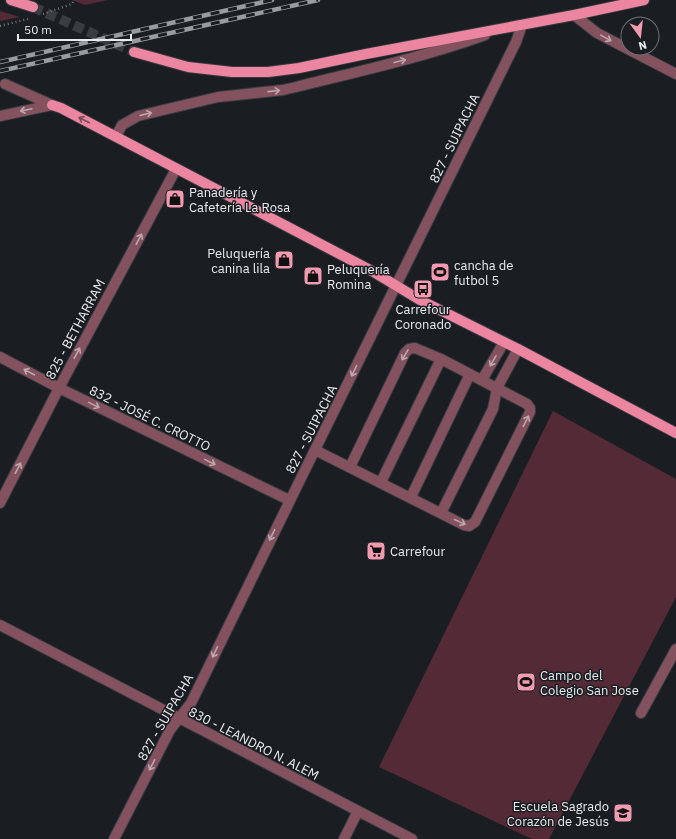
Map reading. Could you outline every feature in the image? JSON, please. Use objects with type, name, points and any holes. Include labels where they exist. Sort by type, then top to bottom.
[{"type":"main road","points":[[11,0],[33,7]]},
{"type":"main road","points":[[134,52],[188,67],[232,72],[268,72],[299,68],[366,54],[574,16],[644,0]]},
{"type":"main road","points":[[52,105],[61,108],[116,136],[176,169],[365,267],[420,300],[518,349],[676,433]]},
{"type":"street","points":[[574,16],[597,33],[676,74]]},
{"type":"street","name":"827 - SUIPACHA","points":[[114,839],[170,730],[191,703],[289,500],[516,42],[522,25]]},
{"type":"street","points":[[116,136],[122,126],[138,116],[218,98],[296,87],[417,57],[501,29]]},
{"type":"street","points":[[6,84],[52,105]]},
{"type":"street","points":[[0,116],[52,105]]},
{"type":"street","name":"825 - BETHARRAM","points":[[0,503],[59,388],[176,169]]},
{"type":"street","points":[[482,380],[504,342]]},
{"type":"street","points":[[315,450],[464,525],[469,526],[474,522],[530,412],[530,408],[528,404],[441,359],[415,348],[409,349],[405,354],[350,467]]},
{"type":"street","points":[[441,513],[493,409],[497,388],[518,349]]},
{"type":"street","name":"832 - JOSÉ C. CROTTO","points":[[0,357],[59,388],[289,500]]},
{"type":"street","points":[[381,482],[441,359]]},
{"type":"street","points":[[411,498],[470,374]]},
{"type":"street","name":"830 - LEANDRO N. ALEM","points":[[0,625],[412,839]]},
{"type":"street","points":[[641,713],[676,649]]},
{"type":"street","points":[[344,839],[358,811]]},
{"type":"shaded area","points":[[72,0],[108,0],[85,5]]},
{"type":"shaded area","points":[[0,11],[20,17],[0,21]]},
{"type":"shaded area","name":"Campo del Colegio San Jose","points":[[553,411],[676,479],[676,597],[549,839],[532,839],[379,767]]},
{"type":"tunnel","points":[[33,7],[134,52]]},
{"type":"railway","points":[[0,62],[272,0]]},
{"type":"railway","points":[[0,71],[318,0]]},
{"type":"place","name":"Panadería y Cafetería La Rosa","points":[[175,199]]},
{"type":"place","name":"Peluquería canina lila","points":[[284,260]]},
{"type":"place","name":"cancha de futbol 5","points":[[440,272]]},
{"type":"place","name":"Peluquería Romina","points":[[313,276]]},
{"type":"place","name":"Carrefour Coronado","points":[[423,289]]},
{"type":"place","name":"Carrefour","points":[[376,551]]},
{"type":"place","name":"Campo del Colegio San Jose","points":[[526,682]]},
{"type":"place","name":"Escuela Sagrado Corazón de Jesús","points":[[623,813]]}]
